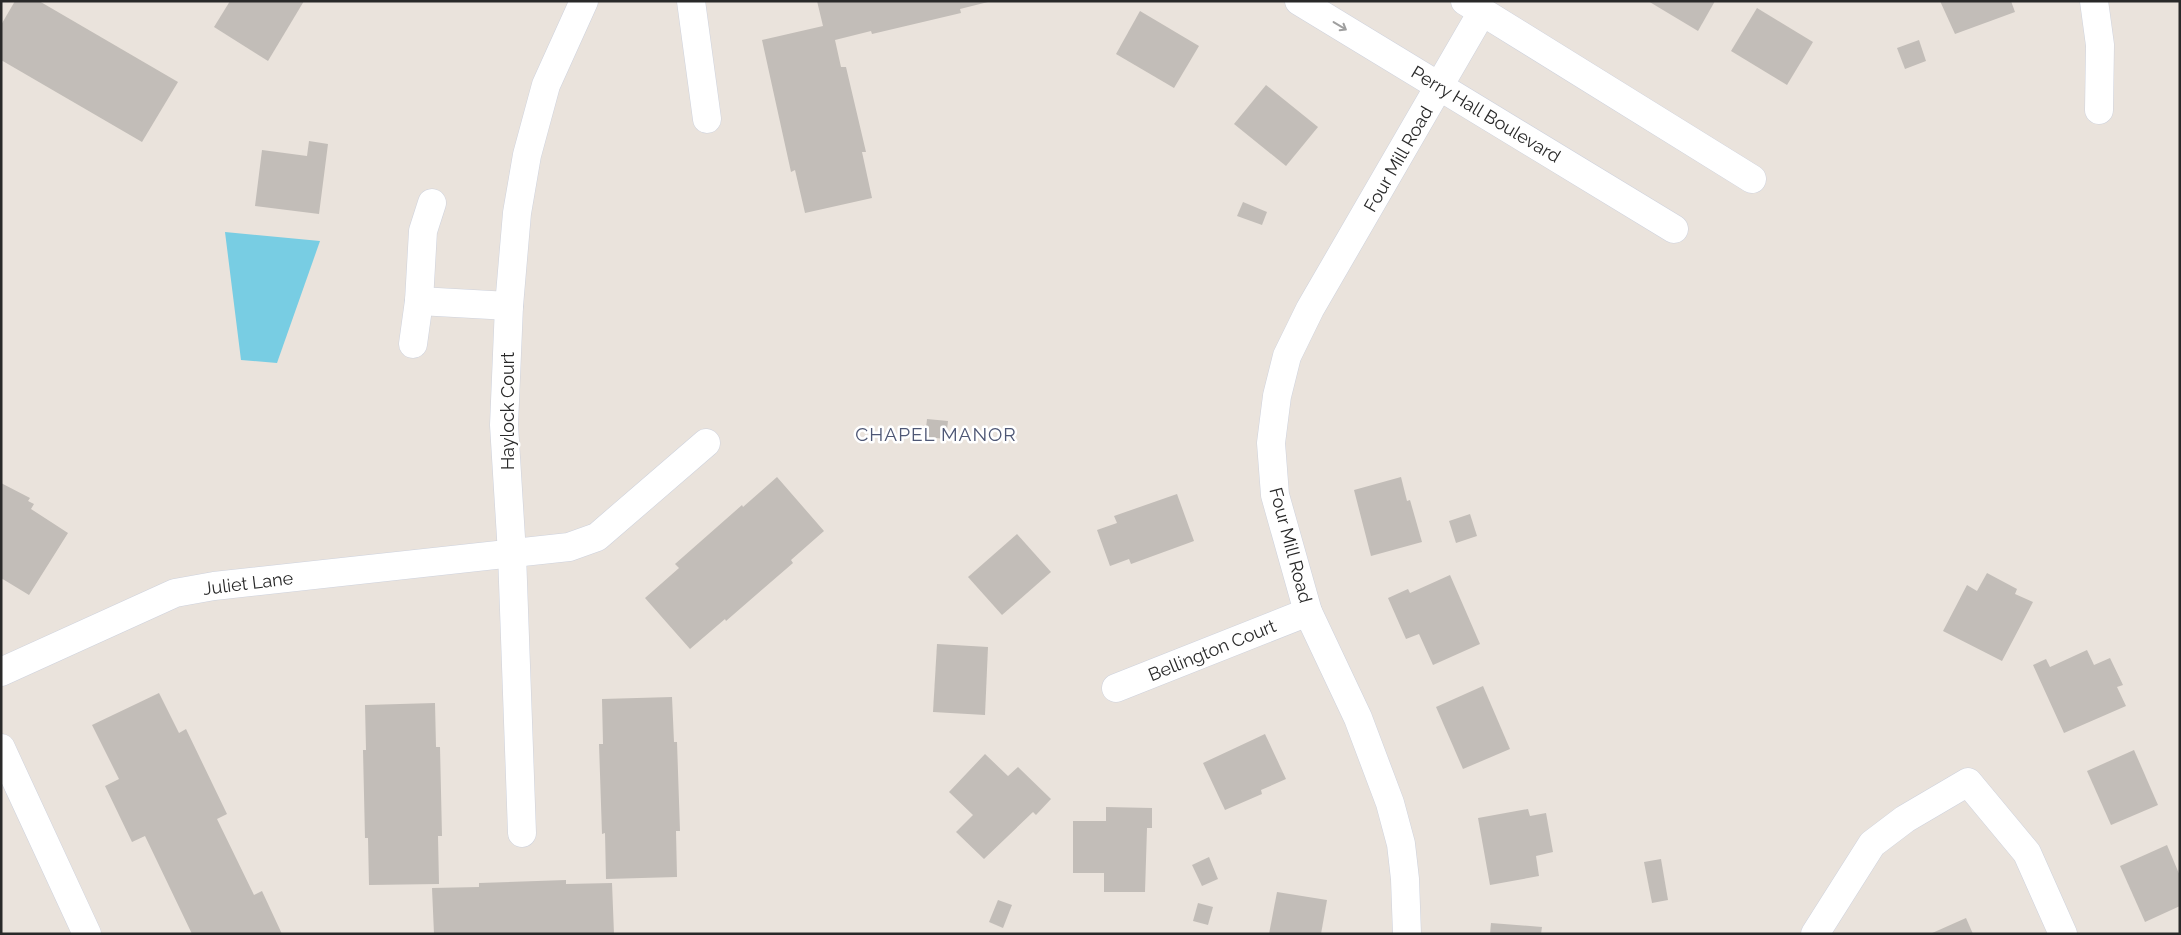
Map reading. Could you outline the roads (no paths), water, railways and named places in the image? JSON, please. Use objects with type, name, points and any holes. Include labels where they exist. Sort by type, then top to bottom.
[{"type":"street","name":"Haylock Court","points":[[522,834],[512,554],[504,425],[509,306],[517,214],[527,155],[546,85],[584,1]]},
{"type":"street","points":[[691,1],[707,119]]},
{"type":"street","name":"Perry Hall Boulevard","points":[[1299,1],[1674,229]]},
{"type":"street","points":[[2094,1],[2100,45],[2100,110]]},
{"type":"street","points":[[1474,6],[1752,179]]},
{"type":"street","name":"Four Mill Road","points":[[1407,934],[1401,844],[1390,802],[1358,718],[1308,612],[1274,495],[1271,443],[1277,396],[1287,356],[1310,308],[1440,85],[1474,6]]},
{"type":"street","points":[[413,344],[423,231],[432,203]]},
{"type":"street","points":[[418,301],[509,306]]},
{"type":"street","name":"Juliet Lane","points":[[1,672],[175,593],[214,586],[569,547],[597,537],[706,443]]},
{"type":"street","name":"Bellington Court","points":[[1116,688],[1308,612]]},
{"type":"street","points":[[1,748],[87,934]]},
{"type":"street","points":[[1815,934],[1872,844],[1905,819],[1968,782],[2028,853],[2063,934]]},
{"type":"water","points":[[225,232],[320,241],[277,363],[241,360]]},
{"type":"district","name":"CHAPEL MANOR","points":[[936,434]]}]
